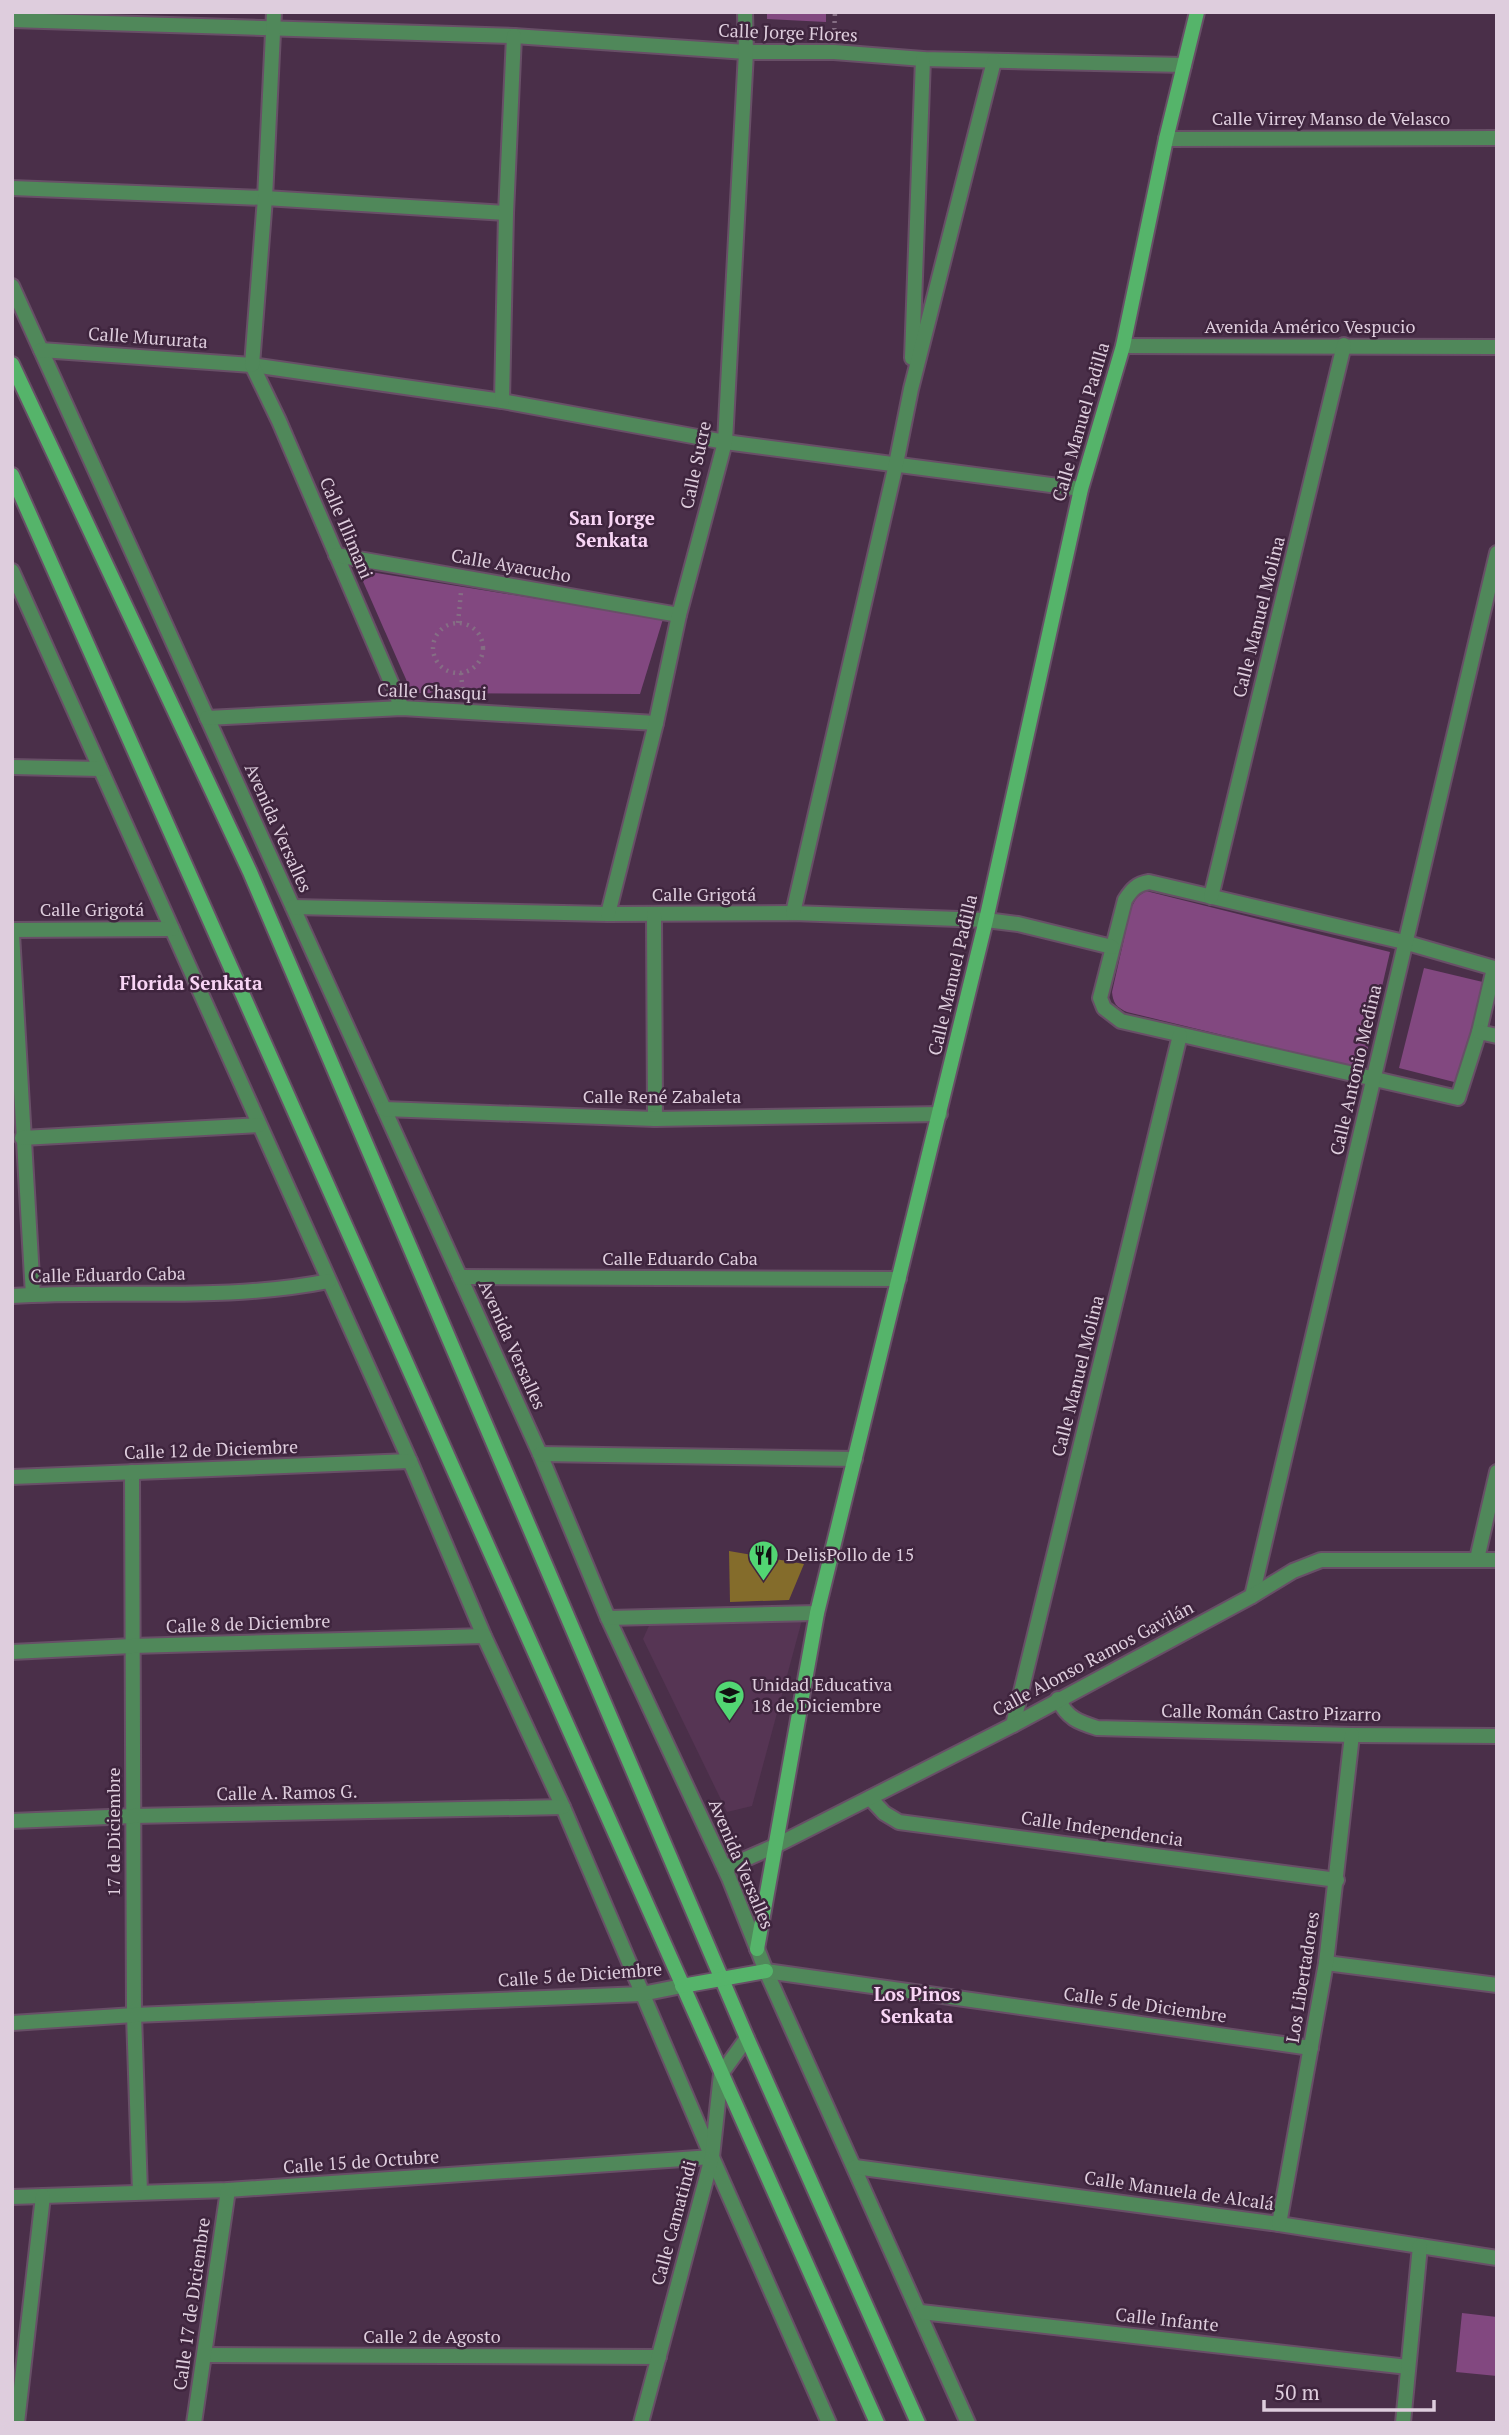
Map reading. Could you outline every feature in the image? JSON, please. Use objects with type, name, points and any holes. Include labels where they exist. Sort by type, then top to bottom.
[{"type":"street","name":"Calle Sucre","points":[[608,914],[656,723],[679,615],[725,442],[746,51],[745,12]]},
{"type":"street","name":"Calle Manuel Padilla","points":[[757,1949],[817,1613],[986,920],[1081,489],[1123,346],[1166,139],[1196,12]]},
{"type":"street","name":"Calle Jorge Flores","points":[[12,20],[274,20],[746,51],[834,52],[923,59],[1184,65]]},
{"type":"street","points":[[252,365],[265,198],[274,20]]},
{"type":"street","points":[[502,401],[506,213],[514,36]]},
{"type":"street","points":[[911,389],[923,59]]},
{"type":"street","points":[[793,913],[911,389],[994,61]]},
{"type":"street","name":"Calle Virrey Manso de Velasco","points":[[1166,139],[1497,138]]},
{"type":"street","points":[[12,188],[265,198],[506,213]]},
{"type":"street","name":"Avenida Versalles","points":[[12,286],[540,1454],[608,1618],[724,1868],[766,1970],[968,2423]]},
{"type":"street","name":"Calle Manuel Molina","points":[[1211,897],[1344,345]]},
{"type":"street","name":"Avenida Américo Vespucio","points":[[1123,346],[1497,347]]},
{"type":"street","name":"Calle Mururata","points":[[41,350],[252,365],[502,401],[725,442],[1081,489]]},
{"type":"street","points":[[12,364],[250,872],[747,2038],[918,2423]]},
{"type":"street","name":"Calle Illimani","points":[[252,365],[279,421],[402,708]]},
{"type":"street","points":[[12,475],[877,2423]]},
{"type":"street","name":"Calle Antonio Medina","points":[[1252,1596],[1497,553]]},
{"type":"street","name":"Calle Ayacucho","points":[[337,555],[679,615]]},
{"type":"street","points":[[12,571],[410,1461],[484,1636],[563,1807],[829,2423]]},
{"type":"street","name":"Calle Chasqui","points":[[207,718],[402,708],[656,723]]},
{"type":"street","points":[[12,767],[100,769]]},
{"type":"street","points":[[1149,882],[1211,897],[1404,942],[1494,968],[1479,1032],[1458,1098],[1121,1021],[1104,1008],[1100,998],[1112,947],[1125,900],[1132,890],[1140,883],[1149,882]]},
{"type":"street","name":"Calle Grigotá","points":[[293,908],[608,914],[793,913],[986,920],[1018,923],[1112,947]]},
{"type":"street","points":[[654,914],[655,1119]]},
{"type":"street","name":"Calle Grigotá","points":[[12,932],[173,929]]},
{"type":"street","points":[[12,932],[33,1295]]},
{"type":"street","points":[[1479,1032],[1497,1036]]},
{"type":"street","name":"Calle Manuel Molina","points":[[1013,1725],[1180,1035]]},
{"type":"street","name":"Calle René Zabaleta","points":[[384,1109],[655,1119],[940,1114]]},
{"type":"street","points":[[22,1138],[259,1125]]},
{"type":"street","name":"Calle Eduardo Caba","points":[[460,1277],[899,1279]]},
{"type":"street","name":"Calle Eduardo Caba","points":[[12,1296],[155,1295],[289,1289],[329,1281]]},
{"type":"street","points":[[540,1454],[855,1459]]},
{"type":"street","name":"Calle 12 de Diciembre","points":[[12,1477],[410,1461]]},
{"type":"street","name":"17 de Diciembre","points":[[132,1472],[134,2015],[140,2192]]},
{"type":"street","points":[[1477,1559],[1497,1472]]},
{"type":"street","name":"Calle Alonso Ramos Gavilán","points":[[724,1868],[775,1846],[1013,1725],[1252,1596],[1293,1571],[1321,1560],[1497,1560]]},
{"type":"street","points":[[608,1618],[817,1613]]},
{"type":"street","name":"Calle 8 de Diciembre","points":[[12,1652],[484,1636]]},
{"type":"street","name":"Calle Román Castro Pizarro","points":[[1058,1699],[1064,1713],[1074,1721],[1097,1728],[1497,1736]]},
{"type":"street","name":"Los Libertadores","points":[[1279,2224],[1326,1964],[1352,1735]]},
{"type":"street","name":"Calle Independencia","points":[[870,1798],[884,1813],[899,1822],[1337,1880]]},
{"type":"street","name":"Calle A. Ramos G.","points":[[12,1821],[563,1807]]},
{"type":"street","points":[[1326,1964],[1497,1985]]},
{"type":"street","name":"Calle 5 de Diciembre","points":[[12,2023],[134,2015],[642,1994],[766,1970],[1311,2048]]},
{"type":"street","points":[[720,2074],[747,2038]]},
{"type":"street","name":"Calle Camatindi","points":[[641,2423],[712,2157],[720,2074]]},
{"type":"street","name":"Calle 15 de Octubre","points":[[12,2197],[228,2190],[712,2157]]},
{"type":"street","name":"Calle Manuela de Alcalá","points":[[855,2168],[1279,2224],[1497,2258]]},
{"type":"street","name":"Calle 17 de Diciembre","points":[[194,2423],[228,2190]]},
{"type":"street","points":[[17,2423],[17,2376],[43,2196]]},
{"type":"street","points":[[1403,2423],[1420,2246]]},
{"type":"street","name":"Calle Infante","points":[[920,2312],[1408,2367]]},
{"type":"street","name":"Calle 2 de Agosto","points":[[205,2355],[659,2357]]},
{"type":"path","points":[[458,623],[461,587]]},
{"type":"path","points":[[458,623],[466,624],[479,635],[482,650],[476,665],[461,673],[444,669],[434,656],[433,648],[434,639],[443,627],[458,623]]},
{"type":"path","points":[[461,673],[463,694]]},
{"type":"shaded area","points":[[767,12],[826,12],[826,22],[767,19]]},
{"type":"shaded area","points":[[358,570],[663,619],[640,694],[412,693]]},
{"type":"shaded area","points":[[1146,891],[1390,952],[1363,1069],[1127,1012],[1118,1006],[1114,1002],[1112,992],[1131,908],[1137,897]]},
{"type":"shaded area","points":[[1424,968],[1487,983],[1462,1084],[1399,1068]]},
{"type":"shaded area","name":"Unidad Educativa 18 de Diciembre","points":[[652,1619],[802,1620],[752,1806],[727,1812],[643,1639]]},
{"type":"shaded area","points":[[1462,2313],[1497,2317],[1497,2376],[1456,2372]]},
{"type":"building","name":"DelisPollo de 15","points":[[729,1551],[804,1564],[789,1600],[730,1602]]},
{"type":"place","name":"DelisPollo de 15","points":[[763,1582]]},
{"type":"place","name":"Unidad Educativa 18 de Diciembre","points":[[729,1722]]},
{"type":"district","name":"San Jorge Senkata","points":[[612,529]]},
{"type":"district","name":"Florida Senkata","points":[[191,983]]},
{"type":"district","name":"Los Pinos Senkata","points":[[917,2005]]}]
